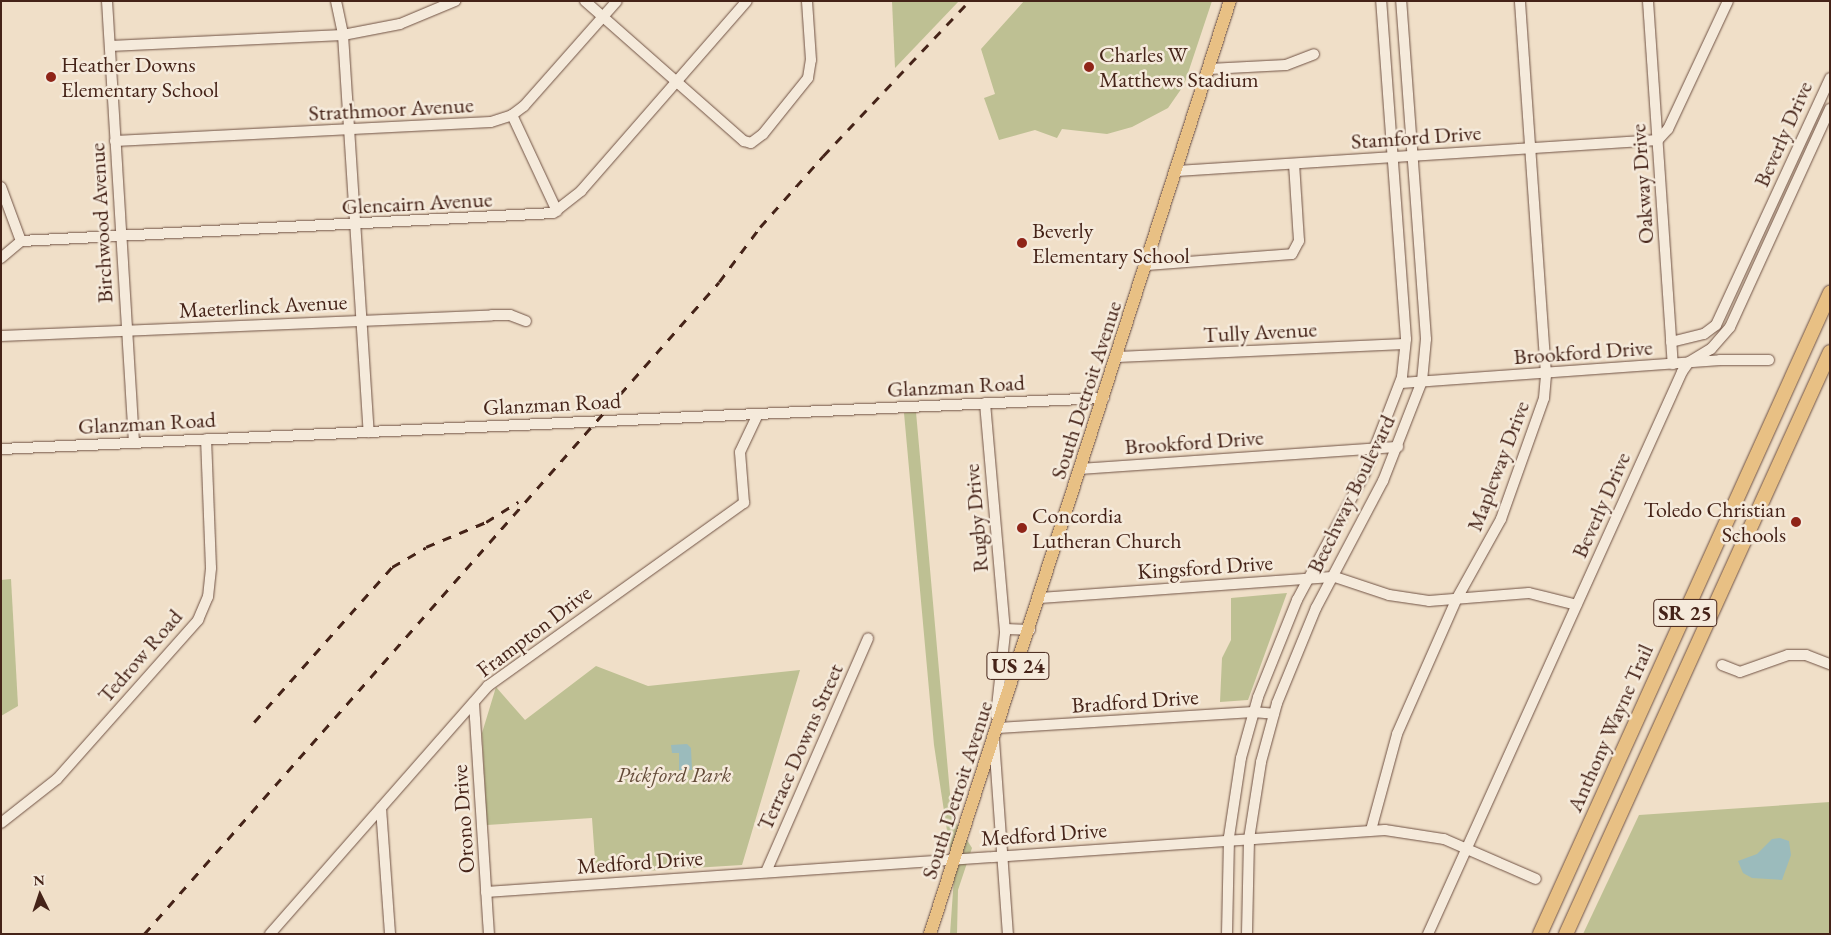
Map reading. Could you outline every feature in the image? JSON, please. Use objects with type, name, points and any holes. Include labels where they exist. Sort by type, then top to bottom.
[{"type":"highway","name":"Anthony Wayne Trail","points":[[1540,934],[1830,293]]},
{"type":"highway","name":"Anthony Wayne Trail","points":[[1566,934],[1830,352]]},
{"type":"main road","name":"South Detroit Avenue","points":[[930,934],[1030,630],[1230,1]]},
{"type":"street","name":"Birchwood Avenue","points":[[107,1],[134,442]]},
{"type":"street","points":[[336,1],[343,35],[369,432]]},
{"type":"street","points":[[110,46],[343,35],[400,24],[455,1]]},
{"type":"street","points":[[585,1],[744,142],[751,143],[763,134],[808,78],[811,60],[807,1]]},
{"type":"street","name":"Strathmoor Avenue","points":[[115,141],[470,125],[512,115],[544,86],[618,1]]},
{"type":"street","name":"Glencairn Avenue","points":[[21,241],[542,215],[557,211],[581,192],[748,1]]},
{"type":"street","name":"Beechway Boulevard","points":[[1227,934],[1229,840],[1241,758],[1253,712],[1282,632],[1308,578],[1343,518],[1376,448],[1400,383],[1405,344],[1381,1]]},
{"type":"street","name":"Beechway Boulevard","points":[[1247,934],[1249,839],[1261,762],[1274,714],[1301,640],[1332,577],[1360,528],[1398,447],[1422,382],[1426,339],[1401,1]]},
{"type":"street","name":"Mapleway Drive","points":[[1371,830],[1397,734],[1456,600],[1484,555],[1518,478],[1544,398],[1546,374],[1520,1]]},
{"type":"street","name":"Oakway Drive","points":[[1648,1],[1673,364]]},
{"type":"street","points":[[1658,140],[1668,129],[1728,1]]},
{"type":"street","points":[[1209,69],[1286,65],[1314,54]]},
{"type":"street","name":"Beverly Drive","points":[[1671,342],[1704,334],[1716,325],[1830,78]]},
{"type":"street","name":"Beverly Drive","points":[[1428,934],[1682,372],[1689,362],[1703,356],[1730,327],[1830,109]]},
{"type":"street","points":[[512,115],[557,211]]},
{"type":"street","name":"Stamford Drive","points":[[1177,171],[1658,140]]},
{"type":"street","points":[[1147,265],[1292,254],[1298,241],[1294,164]]},
{"type":"street","points":[[1,187],[21,241],[1,258]]},
{"type":"street","name":"Maeterlinck Avenue","points":[[1,336],[502,314],[526,321]]},
{"type":"street","name":"Tully Avenue","points":[[1117,358],[1405,344]]},
{"type":"street","name":"Brookford Drive","points":[[1400,383],[1546,374],[1689,362],[1769,360]]},
{"type":"street","name":"Glanzman Road","points":[[1,448],[1104,398]]},
{"type":"street","name":"Rugby Drive","points":[[986,403],[1005,629],[994,741],[1008,934]]},
{"type":"street","name":"Frampton Drive","points":[[270,934],[474,702],[509,670],[737,509],[746,494],[740,452],[758,414]]},
{"type":"street","name":"Tedrow Road","points":[[1,823],[57,779],[198,620],[208,596],[211,568],[206,439]]},
{"type":"street","name":"Brookford Drive","points":[[1081,469],[1398,447]]},
{"type":"street","name":"Kingsford Drive","points":[[1040,598],[1332,577],[1350,580],[1389,595],[1429,601],[1529,593],[1577,605]]},
{"type":"street","points":[[1005,629],[1030,630]]},
{"type":"street","name":"Terrace Downs Street","points":[[766,872],[868,638]]},
{"type":"street","points":[[1722,665],[1740,672],[1788,655],[1806,655],[1830,664]]},
{"type":"street","name":"Orono Drive","points":[[474,702],[489,934]]},
{"type":"street","name":"Bradford Drive","points":[[998,728],[1253,712],[1274,714]]},
{"type":"street","points":[[381,808],[390,934]]},
{"type":"street","name":"Medford Drive","points":[[486,892],[1371,830],[1424,834],[1467,849],[1536,879]]},
{"type":"green space","points":[[892,1],[959,1],[895,68]]},
{"type":"green space","name":"Charles W Matthews Stadium","points":[[1024,1],[1212,1],[1184,85],[1168,108],[1132,127],[1107,134],[1062,129],[1057,138],[1035,130],[999,140],[984,98],[995,94],[981,49]]},
{"type":"green space","points":[[916,412],[952,816],[972,848],[958,890],[957,934],[950,934],[954,877],[934,745],[904,413]]},
{"type":"green space","points":[[11,579],[18,706],[1,716],[1,580]]},
{"type":"green space","points":[[1287,593],[1248,700],[1220,702],[1222,658],[1231,640],[1231,598]]},
{"type":"green space","name":"Pickford Park","points":[[596,666],[648,686],[800,670],[742,865],[596,874],[592,818],[487,825],[482,733],[496,687],[525,720]]},
{"type":"green space","points":[[1830,802],[1830,934],[1583,934],[1639,815]]},
{"type":"water","points":[[687,744],[691,748],[692,770],[679,770],[679,753],[672,753],[671,745]]},
{"type":"water","points":[[1780,838],[1789,841],[1791,855],[1782,880],[1752,878],[1743,873],[1738,861],[1757,854],[1772,839]]},
{"type":"railway","points":[[144,934],[719,282],[760,227],[823,156],[969,1]]},
{"type":"railway","points":[[254,722],[392,567],[426,547],[486,522],[518,502]]},
{"type":"place","name":"Charles W Matthews Stadium","points":[[1089,67]]},
{"type":"place","name":"Heather Downs Elementary School","points":[[51,77]]},
{"type":"place","name":"Beverly Elementary School","points":[[1022,243]]},
{"type":"place","name":"Toledo Christian Schools","points":[[1796,522]]},
{"type":"place","name":"Concordia Lutheran Church","points":[[1022,528]]}]
